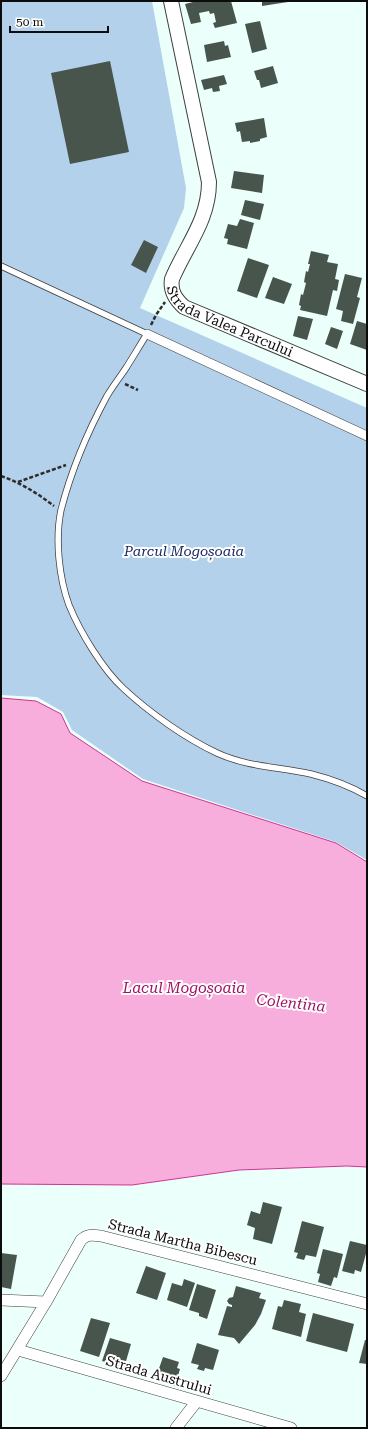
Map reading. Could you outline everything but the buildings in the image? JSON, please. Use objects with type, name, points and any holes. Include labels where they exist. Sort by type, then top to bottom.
[{"type":"street","name":"Strada Valea Parcului","points":[[171,1],[208,182],[206,209],[172,279],[172,292],[178,302],[184,307],[367,384]]},
{"type":"street","points":[[147,334],[367,436]]},
{"type":"street","name":"Strada Martha Bibescu","points":[[1,1376],[18,1350],[81,1240],[85,1236],[93,1235],[367,1304]]},
{"type":"street","points":[[1,1300],[46,1302]]},
{"type":"street","name":"Strada Austrului","points":[[18,1350],[291,1428]]},
{"type":"street","points":[[176,1428],[197,1401]]},
{"type":"lane","points":[[1,266],[147,334],[105,401],[89,434],[70,480],[61,512],[58,541],[60,570],[69,605],[88,642],[104,666],[123,688],[154,713],[188,738],[218,753],[248,764],[310,774],[331,780],[355,789],[367,796]]},
{"type":"path","points":[[147,334],[156,315],[172,292]]},
{"type":"path","points":[[118,380],[138,390]]},
{"type":"path","points":[[18,482],[78,460]]},
{"type":"path","points":[[1,476],[18,482],[42,496],[61,512]]},
{"type":"green space","name":"Parcul Mogoșoaia","points":[[1,1],[152,1],[186,188],[184,208],[140,308],[367,408],[367,860],[336,842],[143,779],[72,730],[63,712],[37,697],[1,695]]},
{"type":"water","name":"Lacul Mogoșoaia","points":[[1,698],[36,701],[61,714],[70,733],[142,781],[336,843],[367,862],[367,1167],[347,1166],[239,1170],[132,1185],[1,1184]]},
{"type":"water label","name":"Colentina","points":[[291,1003]]}]
